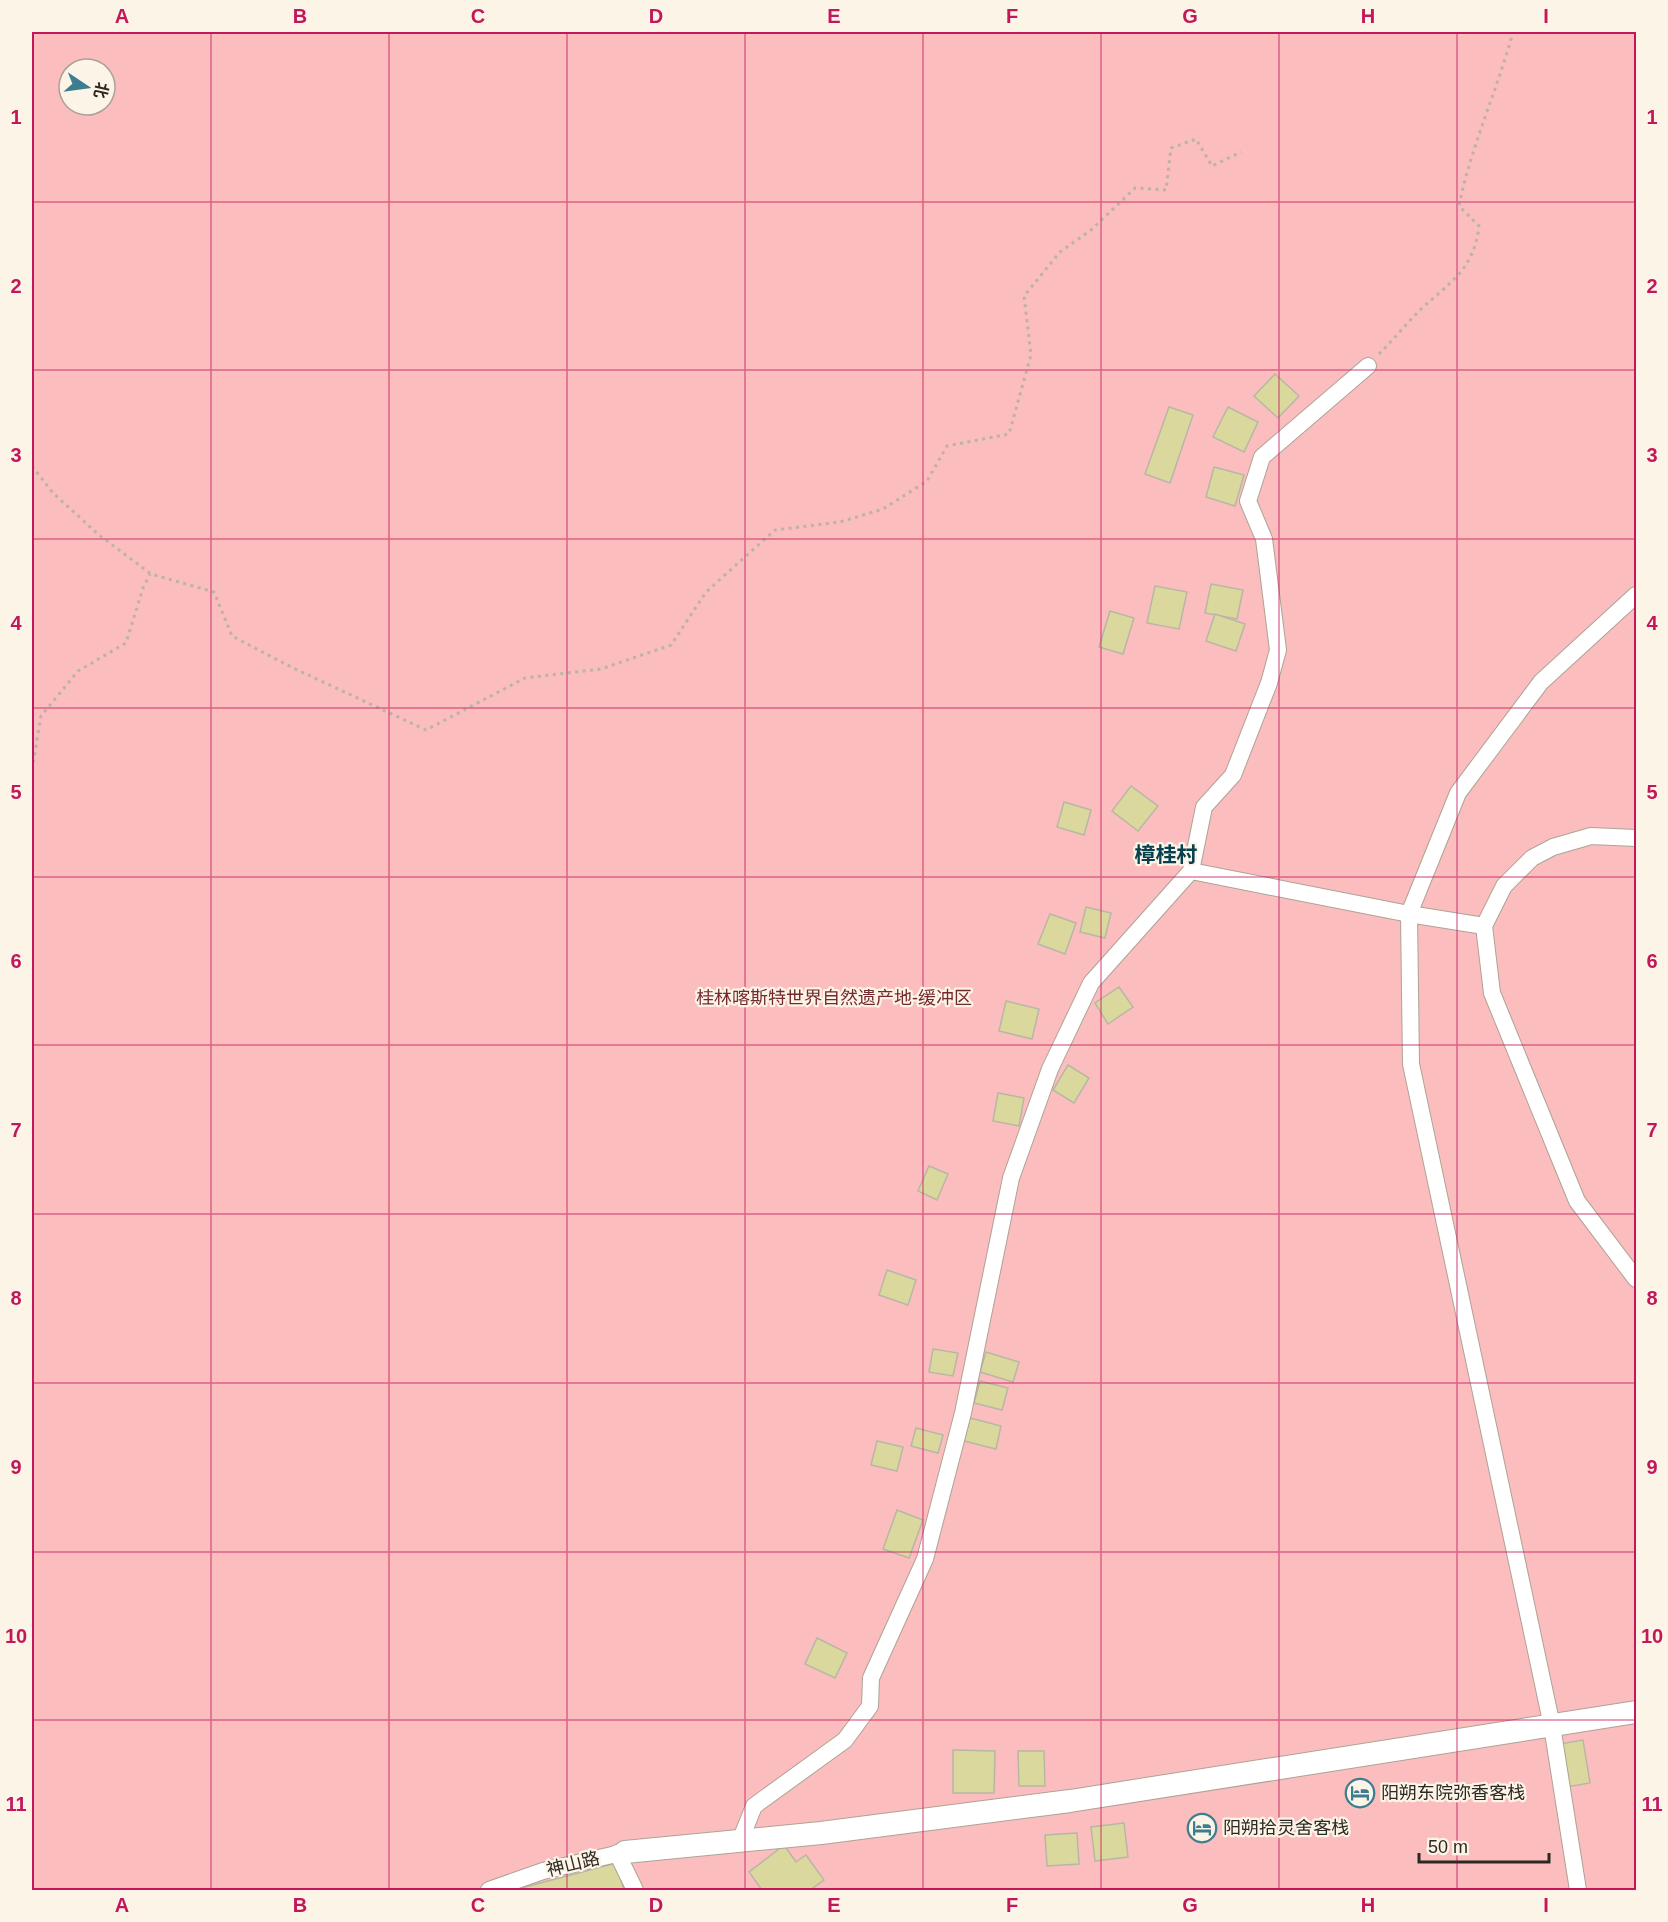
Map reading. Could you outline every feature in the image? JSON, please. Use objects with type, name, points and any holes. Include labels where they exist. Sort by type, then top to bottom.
[{"type":"main road","points":[[621,1853],[1070,1802],[1636,1712]]},
{"type":"street","points":[[740,1841],[754,1806],[845,1740],[870,1706],[871,1678],[925,1559],[966,1402],[1011,1178],[1050,1069],[1091,982],[1191,871],[1204,807],[1233,775],[1269,683],[1278,650],[1264,539],[1248,501],[1262,457],[1368,366]]},
{"type":"street","points":[[1578,1890],[1552,1726],[1411,1064],[1409,914],[1458,793],[1541,682],[1636,595]]},
{"type":"street","points":[[1636,838],[1591,836],[1553,847],[1532,858],[1504,886],[1484,926],[1492,993],[1577,1201],[1636,1279]]},
{"type":"street","points":[[1191,871],[1409,914],[1484,926]]},
{"type":"street","points":[[621,1853],[635,1890]]},
{"type":"street","name":"神山路","points":[[489,1890],[543,1871],[621,1853]]},
{"type":"path","points":[[1368,366],[1420,310],[1460,276],[1477,247],[1479,226],[1459,206],[1466,174],[1503,72],[1513,32]]},
{"type":"path","points":[[32,466],[53,493],[99,535],[151,574],[214,591],[232,636],[291,667],[426,730],[525,678],[602,669],[670,645],[706,592],[775,530],[840,522],[883,509],[927,482],[946,446],[1010,434],[1031,355],[1024,296],[1060,252],[1091,230],[1135,188],[1166,190],[1171,147],[1196,139],[1212,166],[1241,152]]},
{"type":"path","points":[[32,770],[42,716],[78,671],[126,643],[143,588],[151,574]]},
{"type":"green space","name":"桂林喀斯特世界自然遗产地-缓冲区","points":[[32,32],[1636,32],[1636,1890],[32,1890]]},
{"type":"building","points":[[1275,374],[1299,396],[1278,418],[1254,396]]},
{"type":"building","points":[[1169,407],[1193,415],[1170,483],[1145,474]]},
{"type":"building","points":[[1228,407],[1258,422],[1244,452],[1213,437]]},
{"type":"building","points":[[1214,467],[1244,475],[1235,506],[1206,497]]},
{"type":"building","points":[[1211,584],[1243,590],[1237,619],[1205,613]]},
{"type":"building","points":[[1155,586],[1187,592],[1179,629],[1147,623]]},
{"type":"building","points":[[1110,611],[1134,618],[1123,654],[1099,647]]},
{"type":"building","points":[[1215,614],[1245,624],[1236,651],[1206,641]]},
{"type":"building","points":[[1131,786],[1158,806],[1138,831],[1112,811]]},
{"type":"building","points":[[1064,802],[1091,810],[1084,835],[1057,827]]},
{"type":"building","points":[[1086,907],[1111,913],[1105,938],[1080,932]]},
{"type":"building","points":[[1050,914],[1076,923],[1065,954],[1038,944]]},
{"type":"building","points":[[1119,987],[1133,1007],[1108,1024],[1095,1003]]},
{"type":"building","points":[[1006,1001],[1039,1009],[1032,1039],[999,1031]]},
{"type":"building","points":[[1068,1065],[1089,1078],[1074,1103],[1053,1090]]},
{"type":"building","points":[[998,1093],[1024,1098],[1019,1126],[993,1121]]},
{"type":"building","points":[[929,1166],[948,1174],[937,1200],[918,1191]]},
{"type":"building","points":[[887,1270],[916,1280],[908,1305],[879,1295]]},
{"type":"building","points":[[933,1349],[958,1353],[953,1376],[929,1372]]},
{"type":"building","points":[[986,1352],[1019,1362],[1013,1382],[980,1372]]},
{"type":"building","points":[[980,1381],[1008,1388],[1002,1410],[974,1403]]},
{"type":"building","points":[[970,1418],[1001,1426],[996,1449],[964,1441]]},
{"type":"building","points":[[916,1428],[943,1435],[938,1453],[911,1446]]},
{"type":"building","points":[[877,1441],[903,1447],[897,1471],[871,1465]]},
{"type":"building","points":[[897,1510],[923,1520],[909,1558],[883,1549]]},
{"type":"building","points":[[817,1638],[847,1653],[835,1678],[805,1664]]},
{"type":"building","points":[[1583,1740],[1590,1783],[1566,1787],[1560,1744]]},
{"type":"building","points":[[953,1750],[995,1751],[994,1793],[953,1793]]},
{"type":"building","points":[[1018,1751],[1044,1751],[1045,1786],[1019,1786]]},
{"type":"building","points":[[1124,1823],[1128,1857],[1095,1861],[1091,1827]]},
{"type":"building","points":[[1077,1833],[1079,1864],[1047,1866],[1045,1835]]},
{"type":"building","points":[[784,1845],[796,1862],[806,1855],[824,1880],[810,1890],[762,1890],[749,1872]]},
{"type":"building","points":[[616,1863],[624,1890],[514,1890]]},
{"type":"place","name":"阳朔东院弥香客栈","points":[[1360,1793]]},
{"type":"place","name":"阳朔拾灵舍客栈","points":[[1202,1828]]},
{"type":"district","name":"樟桂村","points":[[1166,854]]}]
